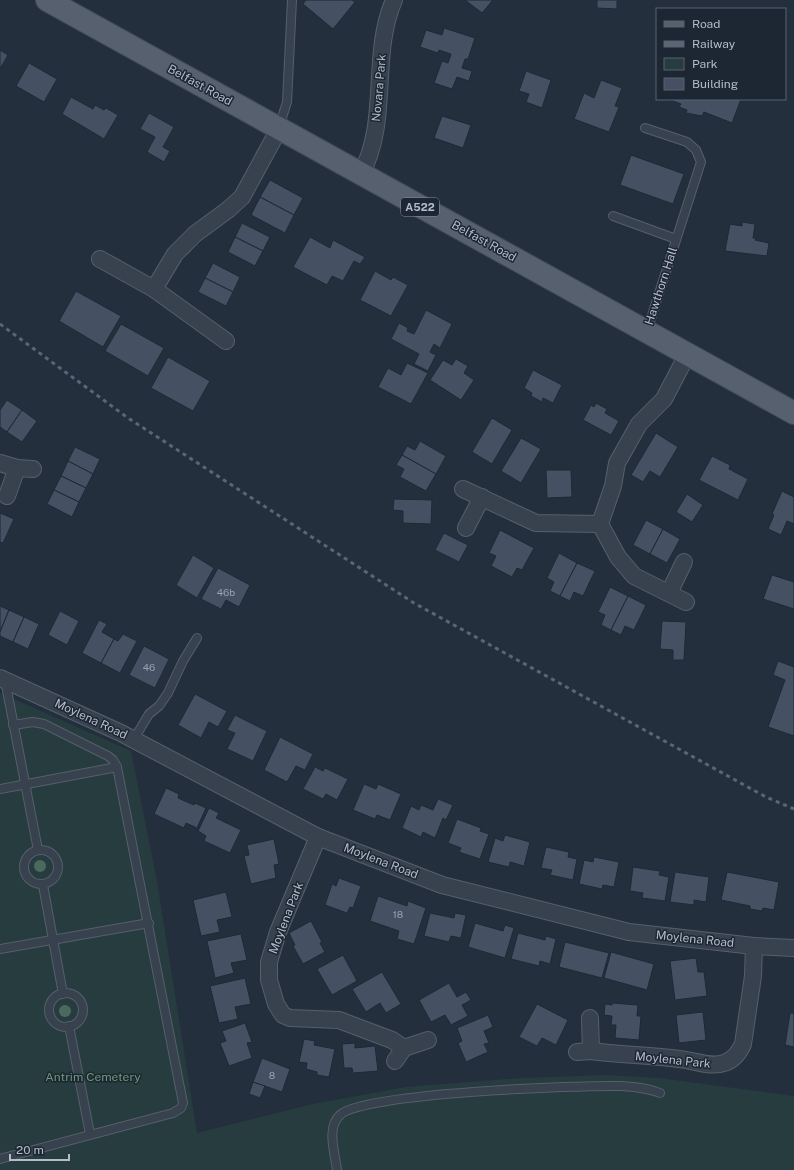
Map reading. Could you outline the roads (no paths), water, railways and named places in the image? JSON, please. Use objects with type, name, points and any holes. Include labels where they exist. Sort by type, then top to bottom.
[{"type":"main road","name":"Belfast Road","points":[[47,0],[646,332],[688,353],[794,413]]},
{"type":"street","name":"Novara Park","points":[[361,174],[369,159],[374,141],[382,43],[387,19],[394,0]]},
{"type":"street","points":[[154,289],[175,254],[195,234],[229,209],[242,197],[278,129]]},
{"type":"street","points":[[100,259],[154,289],[226,341]]},
{"type":"street","points":[[686,602],[634,576],[618,557],[600,524],[613,486],[617,463],[639,424],[664,399],[688,353]]},
{"type":"street","points":[[0,463],[17,468],[33,469]]},
{"type":"street","points":[[7,496],[17,468]]},
{"type":"street","points":[[463,489],[536,523],[600,524]]},
{"type":"street","points":[[466,528],[482,497]]},
{"type":"street","points":[[669,593],[684,562]]},
{"type":"street","name":"Moylena Road","points":[[2,679],[134,739],[318,837],[442,885],[629,932],[754,946],[794,948]]},
{"type":"street","name":"Moylena Park","points":[[318,837],[278,932],[271,954],[269,973],[276,1004],[283,1015],[290,1018],[339,1020],[392,1040],[399,1055],[428,1040]]},
{"type":"street","name":"Moylena Park","points":[[590,1018],[584,1052],[680,1059],[705,1064],[723,1064],[730,1061],[738,1054],[743,1044],[753,976],[754,946]]},
{"type":"lane","points":[[278,129],[287,102],[292,0]]},
{"type":"lane","name":"Hawthorn Hall","points":[[645,128],[686,142],[696,150],[701,162],[646,332]]},
{"type":"lane","name":"Hawthorn Hall","points":[[613,216],[676,239]]},
{"type":"lane","points":[[134,739],[149,714],[159,706],[168,693],[197,638]]},
{"type":"lane","points":[[2,679],[13,725],[38,850]]},
{"type":"lane","points":[[0,1160],[90,1134],[173,1113],[181,1108],[183,1103],[149,923],[117,767],[113,760],[108,756],[44,724],[33,722],[13,725]]},
{"type":"lane","points":[[0,789],[117,767]]},
{"type":"lane","points":[[38,850],[49,851],[53,854],[59,869],[54,880],[43,885],[33,882],[26,875],[24,870],[24,864],[29,855],[38,850]]},
{"type":"lane","points":[[43,885],[63,994]]},
{"type":"lane","points":[[0,949],[149,923]]},
{"type":"lane","points":[[68,994],[78,998],[83,1008],[78,1022],[70,1026],[59,1025],[51,1018],[51,1003],[58,995],[68,994]]},
{"type":"lane","points":[[70,1026],[90,1134]]},
{"type":"lane","points":[[337,1170],[332,1137],[333,1126],[340,1114],[357,1106],[431,1096],[600,1086],[644,1088],[660,1093]]},
{"type":"railway","points":[[0,324],[128,418],[414,603],[766,797],[794,809]]},
{"type":"park label","name":"Antrim Cemetery","points":[[93,1077]]}]
